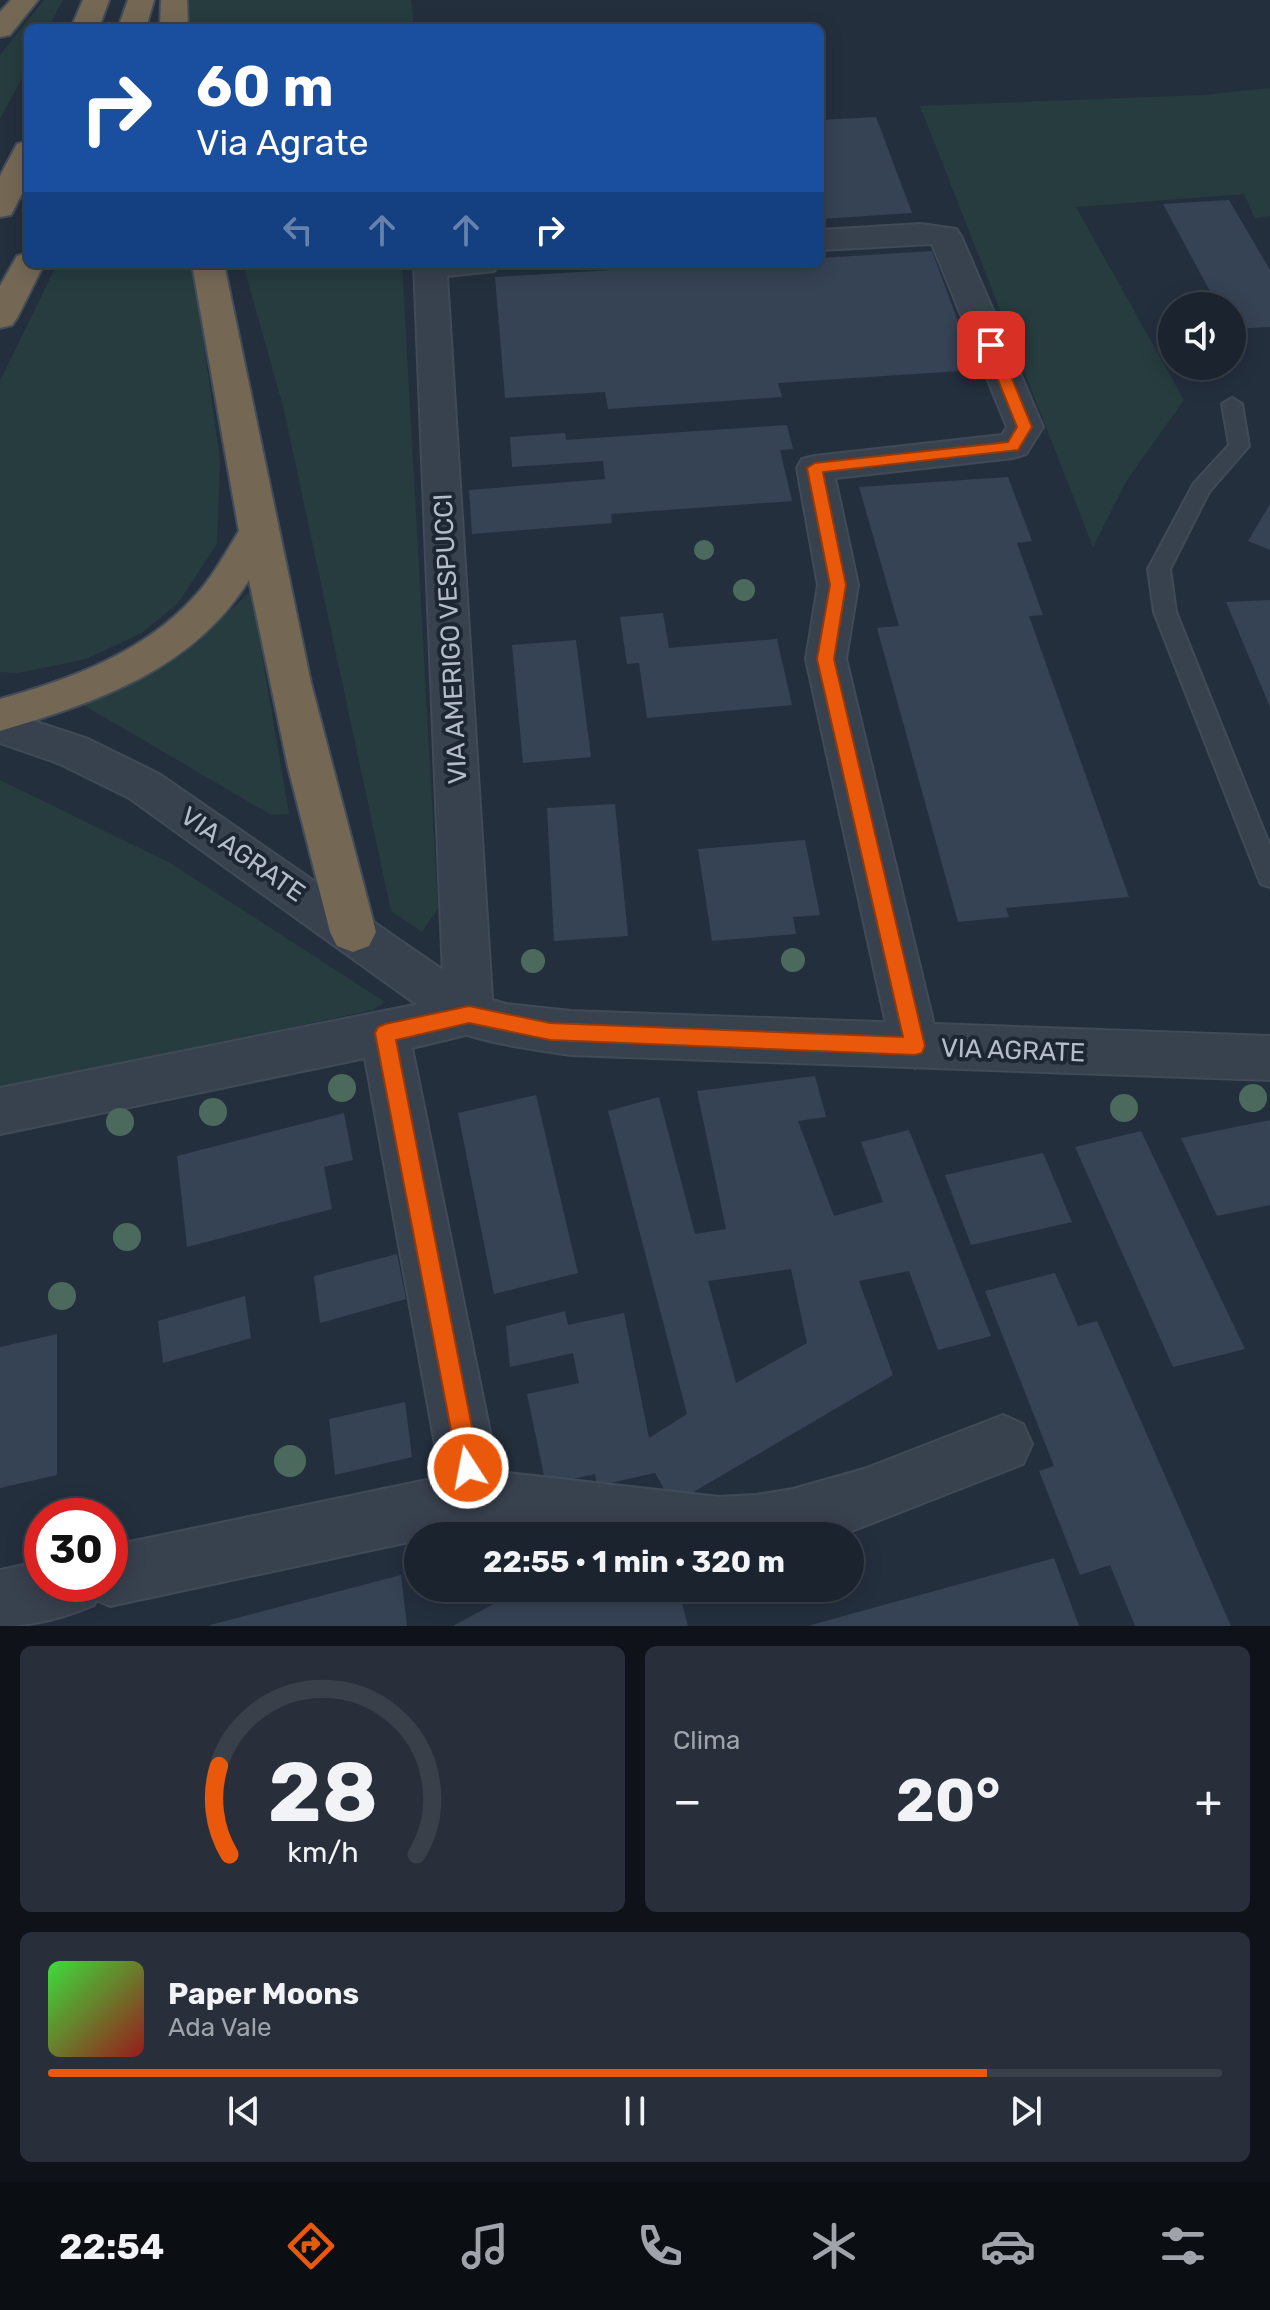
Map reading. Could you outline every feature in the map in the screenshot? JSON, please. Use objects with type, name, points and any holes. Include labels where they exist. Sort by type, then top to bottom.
[{"type":"highway","points":[[0,29],[25,0]]},
{"type":"highway","points":[[87,24],[96,0]]},
{"type":"highway","points":[[133,24],[141,0]]},
{"type":"highway","points":[[174,0],[174,24]]},
{"type":"highway","points":[[0,208],[24,158]]},
{"type":"highway","points":[[0,318],[25,268]]},
{"type":"highway","points":[[209,268],[257,534],[331,853],[353,932]]},
{"type":"highway","points":[[0,715],[87,687],[152,655],[192,624],[213,602],[257,534]]},
{"type":"street","points":[[824,240],[921,233],[945,236],[1025,427],[1013,446],[815,468],[838,585],[826,659],[915,1046]]},
{"type":"street","name":"VIA AMERIGO VESPUCCI","points":[[430,268],[469,1015]]},
{"type":"street","name":"VIA AGRATE","points":[[0,726],[73,751],[144,786],[469,1015],[550,1032],[1270,1058]]},
{"type":"street","name":"VIA AGRATE","points":[[0,1111],[469,1015]]},
{"type":"street","points":[[385,1033],[474,1499]]},
{"type":"street","points":[[128,1572],[474,1499],[719,1527],[747,1527],[835,1509],[1003,1444]]},
{"type":"street","points":[[0,1600],[24,1595]]},
{"type":"lane","points":[[1232,404],[1239,446],[1201,488],[1159,569],[1165,612],[1270,877]]},
{"type":"green space","points":[[44,0],[63,0],[50,24],[25,24]]},
{"type":"green space","points":[[189,0],[411,0],[414,24],[188,24]]},
{"type":"green space","points":[[24,25],[24,74],[0,119],[0,55]]},
{"type":"green space","points":[[1270,88],[1270,216],[1255,218],[1244,194],[1076,207],[1158,354],[1158,380],[1173,380],[1184,400],[1127,480],[1093,547],[920,106],[1203,95]]},
{"type":"green space","points":[[55,268],[194,268],[220,461],[217,544],[178,603],[142,633],[86,659],[18,673],[0,672],[0,381]]},
{"type":"green space","points":[[244,268],[402,268],[438,909],[422,932],[391,911],[284,410]]},
{"type":"green space","points":[[251,591],[289,814],[271,815],[80,703],[127,685],[181,655]]},
{"type":"green space","points":[[0,780],[170,863],[385,1002],[373,1010],[0,1089]]},
{"type":"building","points":[[876,117],[912,213],[824,219],[824,120]]},
{"type":"building","points":[[1229,200],[1270,270],[1270,327],[1246,328],[1246,292],[1210,292],[1163,204]]},
{"type":"building","points":[[932,251],[976,370],[778,383],[782,397],[608,409],[605,392],[505,398],[495,277],[645,268],[824,268],[824,258]]},
{"type":"building","points":[[787,425],[793,449],[780,450],[792,501],[611,514],[612,523],[472,534],[469,490],[605,479],[603,461],[512,467],[510,437],[565,433],[566,440]]},
{"type":"building","points":[[1008,477],[1032,541],[1017,543],[1043,615],[1029,616],[1129,897],[1006,908],[1009,917],[958,922],[877,628],[899,626],[859,487]]},
{"type":"building","points":[[1270,504],[1270,550],[1248,541]]},
{"type":"building","points":[[1270,600],[1270,707],[1226,602]]},
{"type":"building","points":[[663,613],[669,648],[777,639],[792,705],[647,718],[639,663],[627,664],[620,617]]},
{"type":"building","points":[[576,640],[591,757],[523,763],[512,645]]},
{"type":"building","points":[[615,804],[628,936],[554,941],[547,808]]},
{"type":"building","points":[[805,840],[820,915],[793,917],[796,934],[712,941],[698,849]]},
{"type":"building","points":[[815,1076],[826,1117],[798,1121],[834,1216],[883,1202],[861,1142],[909,1130],[991,1336],[938,1350],[909,1271],[859,1281],[893,1375],[673,1504],[655,1473],[597,1486],[595,1474],[546,1485],[527,1394],[579,1383],[573,1353],[510,1367],[506,1326],[565,1311],[568,1325],[624,1313],[649,1438],[687,1414],[608,1111],[659,1097],[695,1234],[726,1229],[697,1091]],"holes":[[[791,1269],[807,1343],[736,1383],[708,1281]]]},
{"type":"building","points":[[536,1095],[578,1273],[494,1294],[458,1113]]},
{"type":"building","points":[[344,1113],[353,1160],[324,1167],[332,1209],[187,1247],[177,1156]]},
{"type":"building","points":[[1270,1120],[1270,1205],[1217,1216],[1181,1138]]},
{"type":"building","points":[[1141,1131],[1245,1349],[1173,1367],[1075,1147]]},
{"type":"building","points":[[1043,1153],[1072,1222],[971,1245],[945,1175]]},
{"type":"building","points":[[397,1254],[406,1299],[320,1323],[314,1276]]},
{"type":"building","points":[[1055,1273],[1078,1326],[1097,1321],[1231,1626],[1135,1626],[1110,1565],[1080,1575],[1039,1471],[1054,1466],[985,1291]]},
{"type":"building","points":[[245,1296],[251,1338],[163,1363],[158,1321]]},
{"type":"building","points":[[57,1334],[57,1475],[0,1488],[0,1347]]},
{"type":"building","points":[[405,1402],[412,1457],[335,1475],[329,1419]]},
{"type":"building","points":[[1054,1558],[1079,1626],[811,1626],[811,1625]]},
{"type":"building","points":[[401,1575],[407,1626],[210,1625]]},
{"type":"building","points":[[497,1602],[682,1602],[688,1626],[453,1626]]},
{"type":"route","points":[[468,1468],[385,1033],[469,1015],[550,1032],[915,1046],[826,659],[838,585],[815,468],[1013,446],[1025,427],[991,345]]}]
